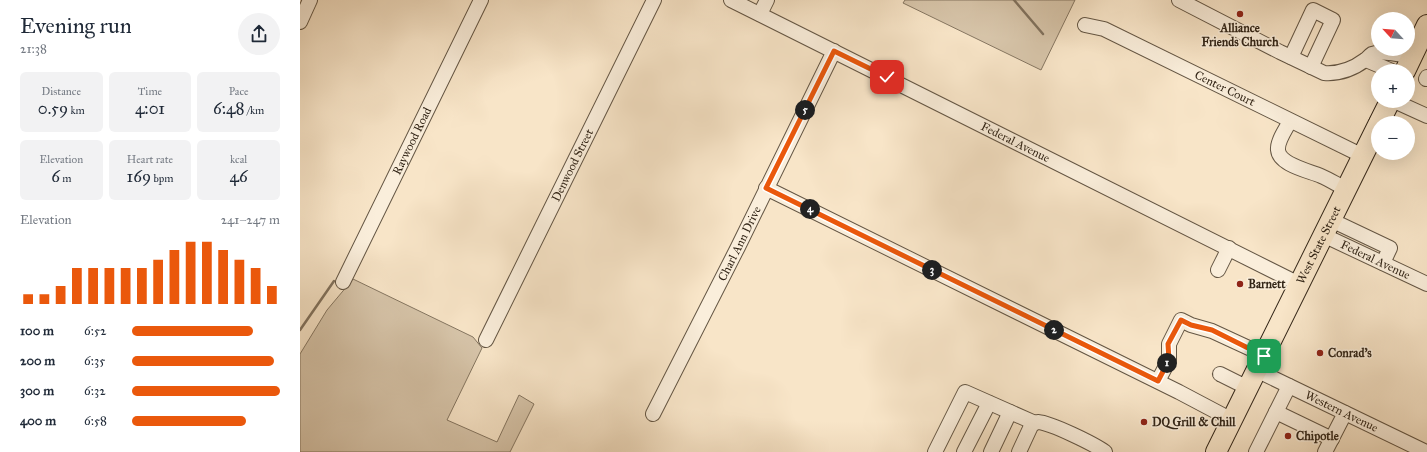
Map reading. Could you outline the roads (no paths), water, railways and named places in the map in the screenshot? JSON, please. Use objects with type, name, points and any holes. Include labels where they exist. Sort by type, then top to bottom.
[{"type":"highway","points":[[1408,64],[1426,30]]},
{"type":"highway","name":"West State Street","points":[[1216,452],[1371,138]]},
{"type":"street","points":[[300,22],[310,0]]},
{"type":"street","name":"Raywood Road","points":[[343,282],[481,0]]},
{"type":"street","name":"Denwood Street","points":[[488,335],[654,0]]},
{"type":"street","name":"Federal Avenue","points":[[731,0],[1299,284]]},
{"type":"street","points":[[760,14],[767,0]]},
{"type":"street","points":[[1179,0],[1311,68],[1324,73],[1346,70],[1366,60],[1372,54],[1377,53],[1393,53],[1408,64]]},
{"type":"street","points":[[1290,57],[1313,10],[1333,20],[1311,68]]},
{"type":"street","name":"Center Court","points":[[1085,25],[1104,29],[1362,156]]},
{"type":"street","name":"Charl Ann Drive","points":[[653,414],[834,51]]},
{"type":"street","points":[[1366,60],[1375,64]]},
{"type":"street","points":[[1409,108],[1427,116]]},
{"type":"street","points":[[1290,121],[1279,144],[1279,155],[1293,165],[1321,176],[1346,189]]},
{"type":"street","points":[[766,188],[1158,381],[1232,420]]},
{"type":"street","points":[[1327,228],[1353,230],[1390,248],[1383,263]]},
{"type":"street","name":"Federal Avenue","points":[[1327,228],[1346,245],[1427,284]]},
{"type":"street","points":[[1346,245],[1353,230]]},
{"type":"street","points":[[1218,270],[1229,248]]},
{"type":"street","name":"Western Avenue","points":[[1158,381],[1169,360],[1168,344],[1181,320],[1191,325],[1212,330],[1260,363],[1289,386],[1426,452]]},
{"type":"street","points":[[1220,374],[1248,388]]},
{"type":"street","points":[[1256,452],[1289,386]]},
{"type":"street","points":[[935,452],[965,392],[1033,424],[1037,422],[1055,428],[1105,452]]},
{"type":"street","points":[[964,452],[989,403]]},
{"type":"street","points":[[991,452],[1010,412]]},
{"type":"street","points":[[1276,412],[1332,439]]},
{"type":"street","points":[[1325,452],[1345,413]]},
{"type":"street","points":[[1018,452],[1033,424]]},
{"type":"waterway","points":[[1014,0],[1043,34]]},
{"type":"waterway","points":[[300,330],[334,281]]},
{"type":"place","name":"Alliance Friends Church","points":[[1240,14]]},
{"type":"place","name":"Barnett","points":[[1240,284]]},
{"type":"place","name":"Conrad's","points":[[1320,353]]},
{"type":"place","name":"DQ Grill & Chill","points":[[1144,422]]},
{"type":"place","name":"Chipotle","points":[[1288,436]]}]
